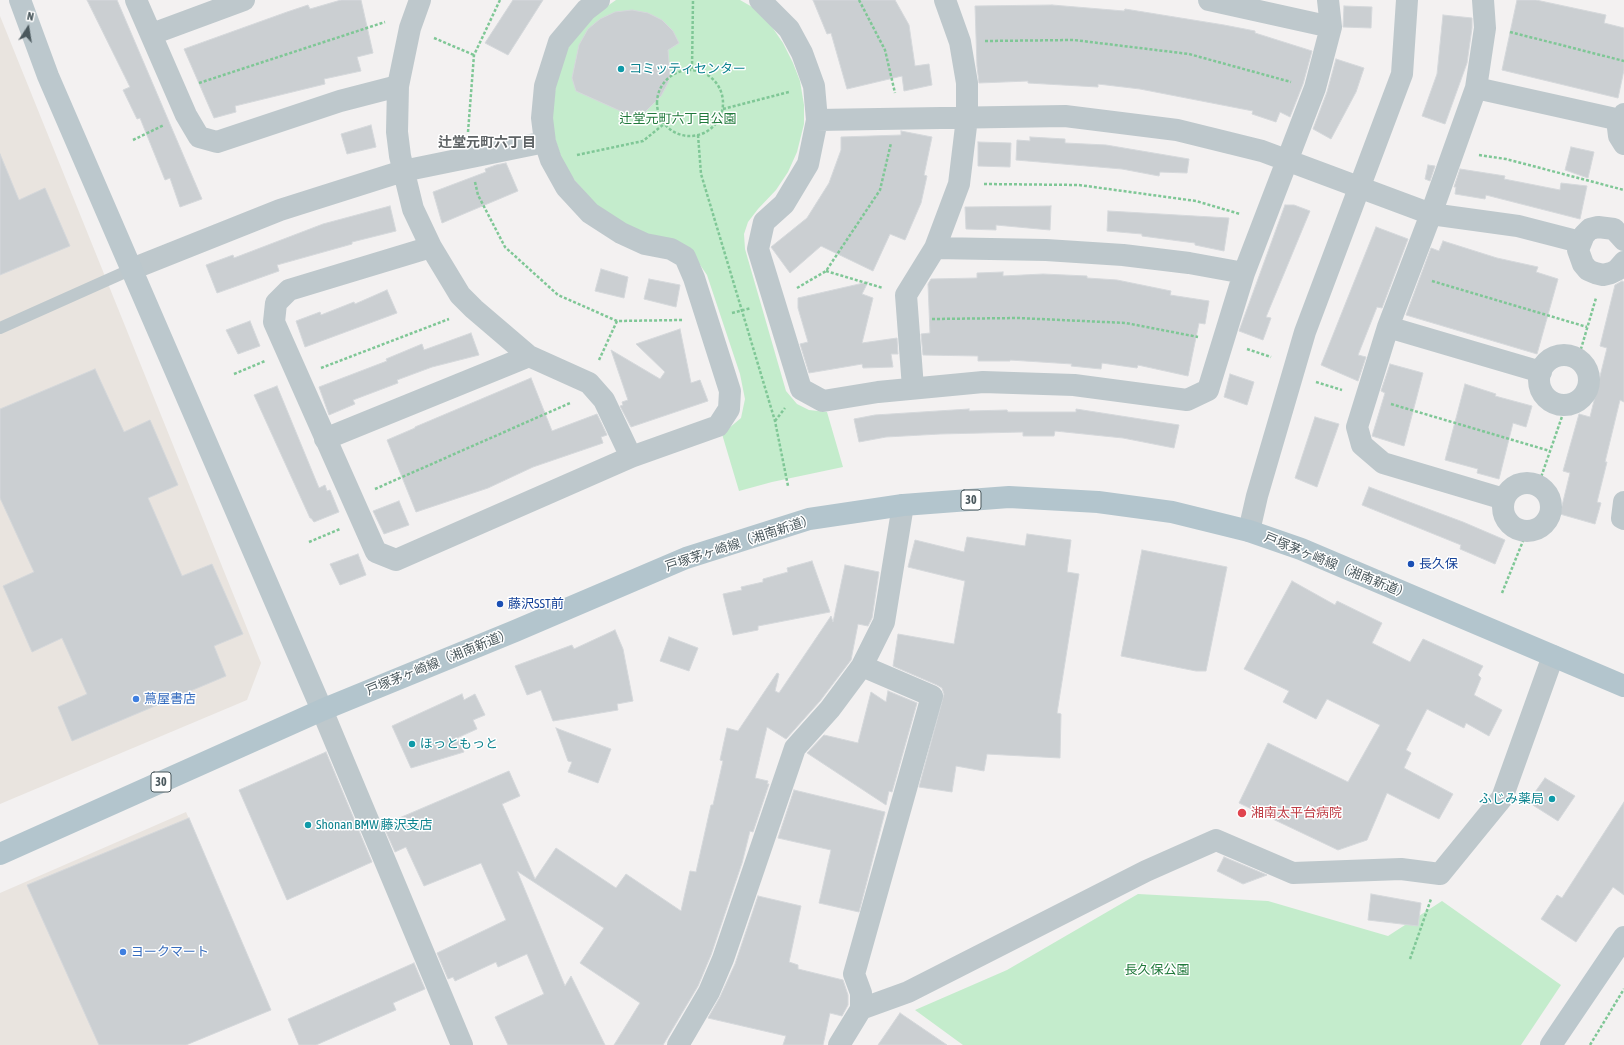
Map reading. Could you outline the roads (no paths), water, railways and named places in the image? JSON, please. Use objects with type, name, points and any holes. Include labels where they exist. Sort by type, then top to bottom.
[{"type":"main road","name":"戸塚茅ヶ崎線（湘南新道）","points":[[0,854],[322,710],[686,558],[809,519],[903,505],[1009,497],[1098,502],[1172,512],[1249,531],[1301,549],[1624,686]]},
{"type":"street","points":[[20,0],[48,76],[322,710],[462,1045]]},
{"type":"street","points":[[136,0],[186,115],[199,137],[217,142],[340,101],[398,86]]},
{"type":"street","points":[[152,34],[244,0]]},
{"type":"street","points":[[420,0],[410,28],[398,86],[397,132],[403,171],[413,209],[431,247],[460,295],[474,310],[529,356],[589,383],[604,400],[631,457]]},
{"type":"street","points":[[431,247],[289,290],[276,303],[274,322],[376,552],[396,560],[631,457],[718,426],[729,409],[730,391],[694,278],[685,257],[671,249],[645,244],[621,233],[590,213],[566,187],[548,151],[542,118],[545,86],[559,42],[586,10],[599,0]]},
{"type":"street","points":[[760,0],[789,29],[802,53],[814,86],[818,120],[808,164],[784,204],[764,222],[758,249],[801,389],[823,401],[878,392],[983,382],[1074,385],[1187,400],[1208,390],[1244,273],[1315,88],[1330,27],[1328,0]]},
{"type":"street","points":[[913,388],[906,295],[935,248],[959,184],[967,118],[967,83],[960,42],[945,0]]},
{"type":"street","points":[[1209,0],[1330,27]]},
{"type":"street","points":[[1249,531],[1257,496],[1305,332],[1402,74],[1407,0]]},
{"type":"street","points":[[1483,0],[1485,28],[1476,88],[1431,214],[1388,327],[1357,427],[1362,445],[1383,463],[1504,499]]},
{"type":"street","points":[[1476,88],[1622,117],[1619,136],[1624,144]]},
{"type":"street","points":[[818,120],[1065,116],[1170,129],[1262,151],[1431,214],[1518,226],[1580,242]]},
{"type":"street","points":[[132,269],[280,210],[403,171],[471,157],[548,151]]},
{"type":"street","points":[[1624,240],[1614,229],[1598,227],[1590,229],[1580,242],[1578,250],[1583,264],[1588,270],[1602,275],[1617,270],[1624,262]]},
{"type":"street","points":[[935,248],[1046,250],[1123,255],[1189,263],[1244,273]]},
{"type":"street","points":[[1388,327],[1540,372]]},
{"type":"street","points":[[1567,355],[1578,359],[1587,369],[1589,386],[1580,399],[1566,405],[1550,401],[1544,395],[1541,388],[1540,372],[1544,365],[1551,359],[1567,355]]},
{"type":"street","points":[[326,439],[529,356]]},
{"type":"street","points":[[1530,483],[1538,486],[1549,497],[1550,514],[1542,526],[1527,531],[1512,526],[1507,521],[1502,506],[1504,499],[1514,486],[1530,483]]},
{"type":"street","points":[[1624,502],[1622,518],[1624,519]]},
{"type":"street","points":[[678,1045],[709,992],[723,959],[795,748],[830,709],[862,666],[884,622],[903,505]]},
{"type":"street","points":[[861,1009],[908,992],[1146,872],[1216,840],[1293,873],[1401,869],[1440,874],[1502,798],[1553,656]]},
{"type":"street","points":[[839,1045],[861,1009],[861,993],[854,974],[932,696],[862,666]]},
{"type":"street","points":[[1551,1045],[1624,937]]},
{"type":"lane","points":[[0,328],[132,269]]},
{"type":"place","name":"コミッティセンター","points":[[621,69]]},
{"type":"place","name":"長久保","points":[[1411,564]]},
{"type":"place","name":"藤沢SST前","points":[[500,604]]},
{"type":"place","name":"蔦屋書店","points":[[136,699]]},
{"type":"place","name":"ほっともっと","points":[[412,744]]},
{"type":"place","name":"ふじみ薬局","points":[[1552,799]]},
{"type":"place","name":"湘南太平台病院","points":[[1242,813]]},
{"type":"place","name":"Shonan BMW 藤沢支店","points":[[308,825]]},
{"type":"place","name":"ヨークマート","points":[[123,952]]},
{"type":"district","name":"辻堂元町六丁目","points":[[487,143]]},
{"type":"park label","name":"辻堂元町六丁目公園","points":[[678,119]]},
{"type":"park label","name":"長久保公園","points":[[1157,970]]}]
